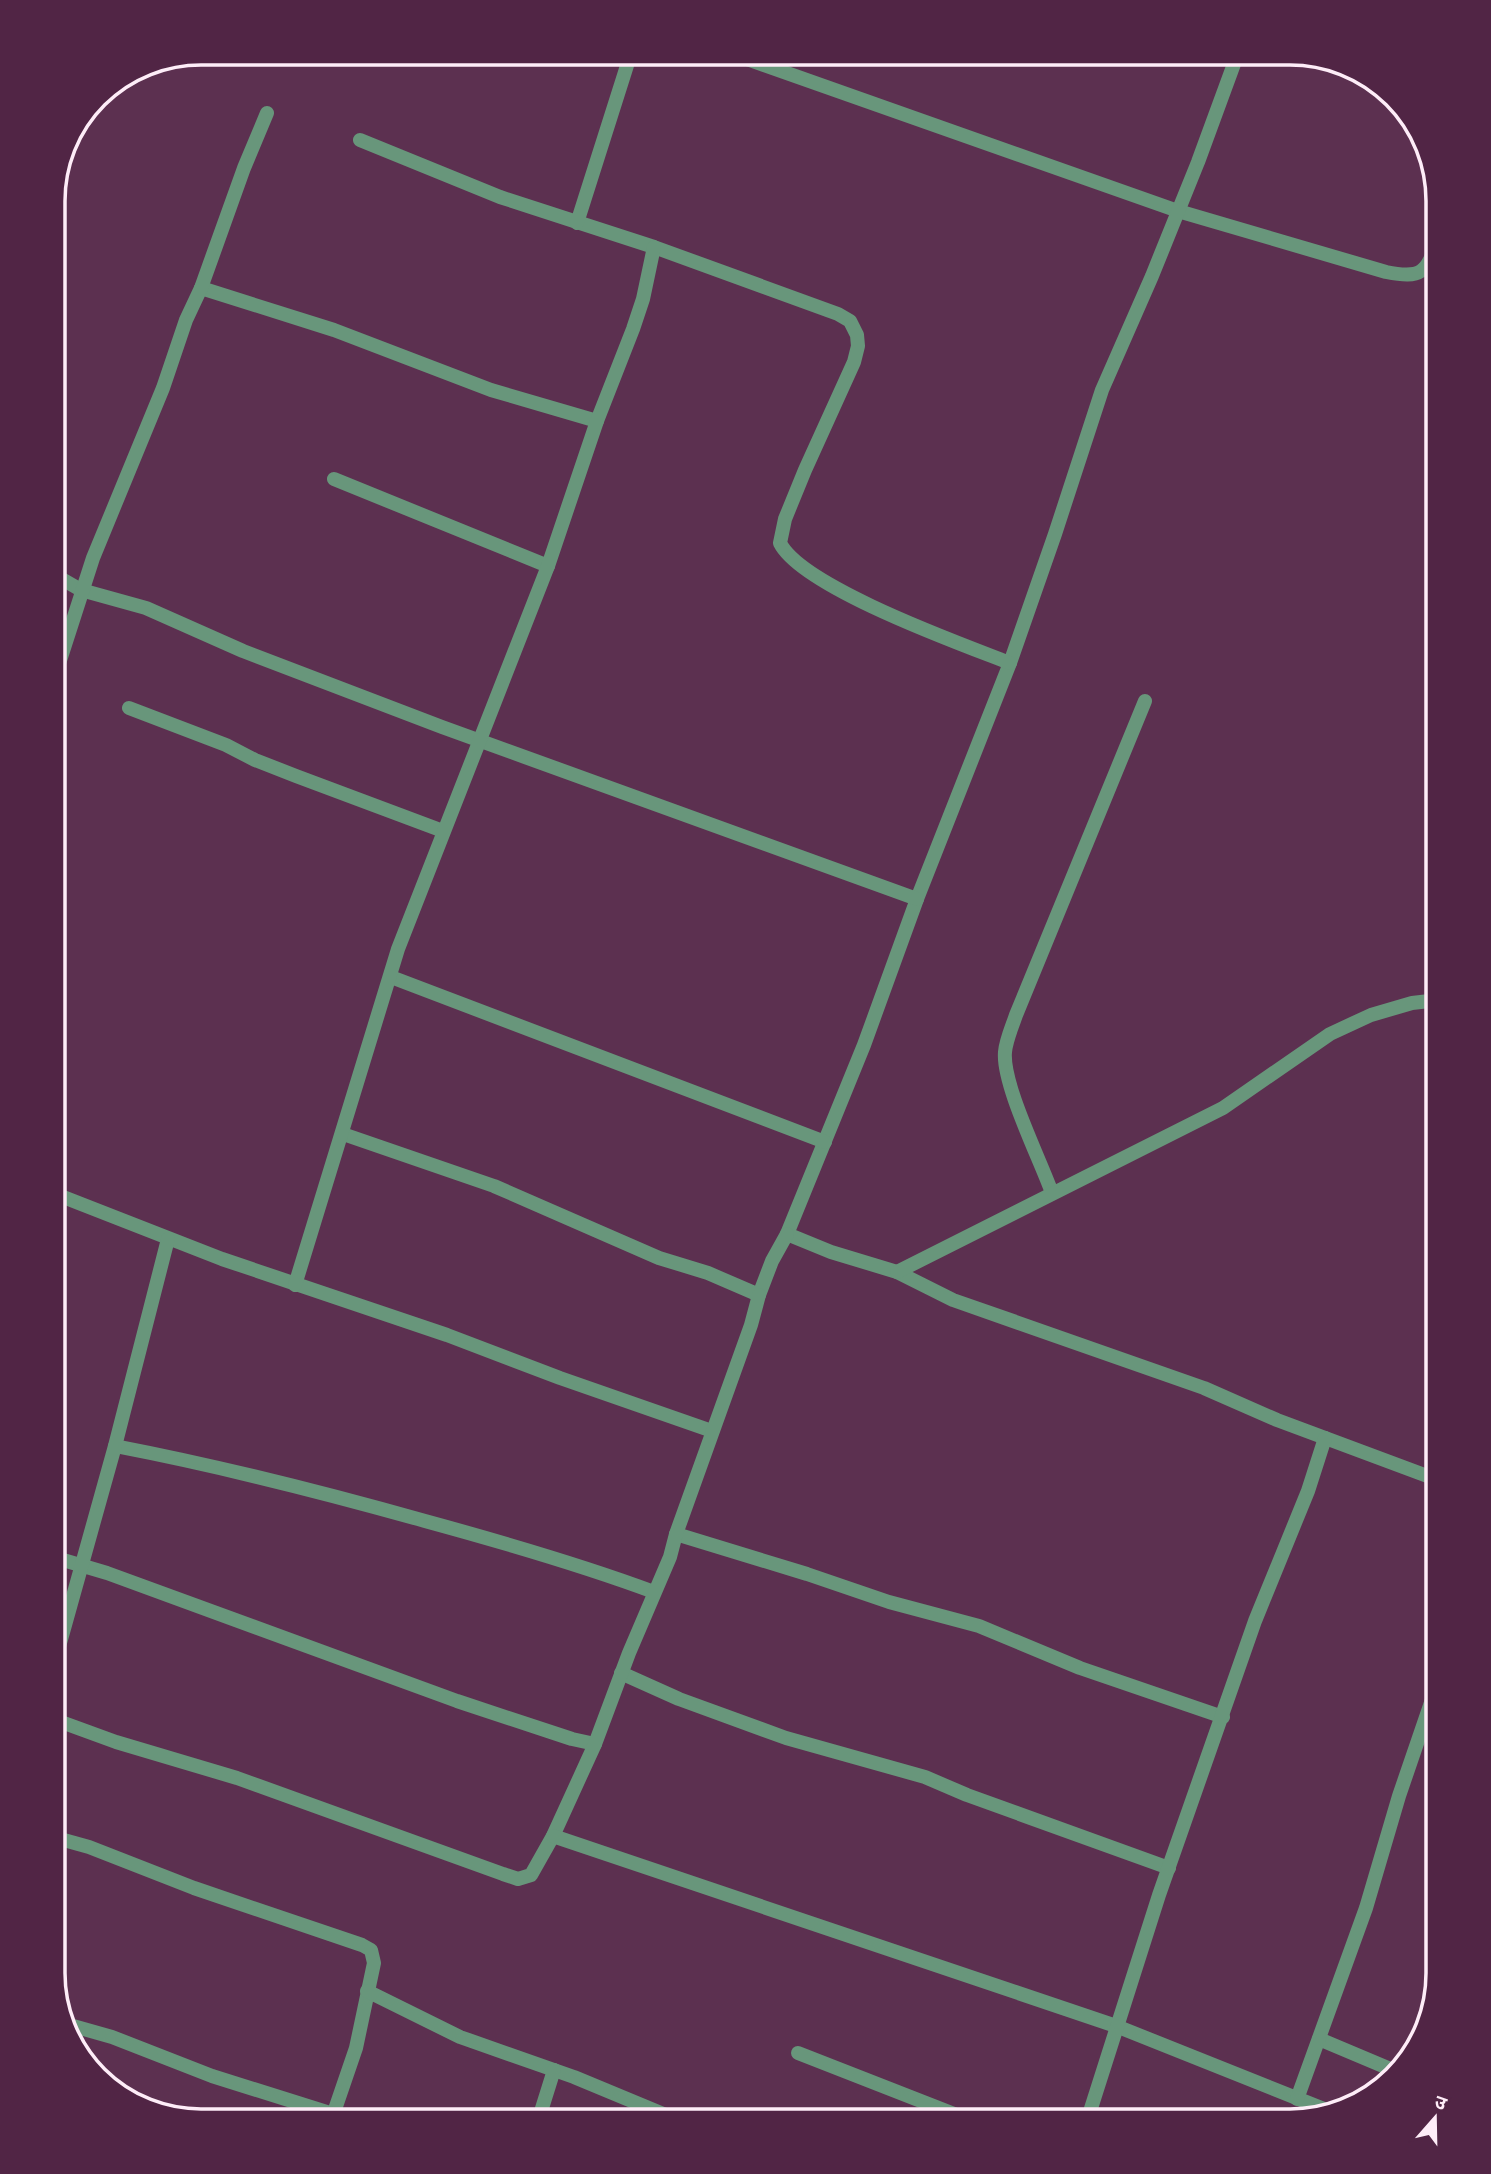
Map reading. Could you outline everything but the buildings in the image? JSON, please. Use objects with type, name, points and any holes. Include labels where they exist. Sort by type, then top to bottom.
[{"type":"street","points":[[577,223],[627,65]]},
{"type":"street","points":[[764,65],[1178,211],[1376,269],[1409,276],[1421,272],[1426,266]]},
{"type":"street","points":[[65,1724],[116,1742],[237,1778],[518,1879],[531,1875],[553,1836],[596,1744],[621,1673],[670,1557],[759,1295],[772,1261],[787,1234],[869,1032],[917,899],[1010,663],[1102,390],[1178,211],[1233,65]]},
{"type":"street","points":[[65,646],[81,590],[163,388],[186,320],[201,288],[244,168],[267,113]]},
{"type":"street","points":[[360,140],[500,197],[654,247],[806,301],[850,321],[857,335],[858,346],[854,362],[805,470],[785,519],[780,543],[789,556],[807,570],[865,603],[1010,663]]},
{"type":"street","points":[[295,1285],[398,949],[548,566],[597,421],[640,309],[654,247]]},
{"type":"street","points":[[201,288],[334,330],[491,390],[597,421]]},
{"type":"street","points":[[334,479],[548,566]]},
{"type":"street","points":[[65,581],[81,590],[146,608],[243,651],[917,899]]},
{"type":"street","points":[[1052,1193],[1016,1103],[1006,1070],[1005,1054],[1016,1015],[1145,701]]},
{"type":"street","points":[[129,708],[226,745],[255,760],[443,831]]},
{"type":"street","points":[[391,977],[825,1142]]},
{"type":"street","points":[[897,1272],[1223,1108],[1330,1034],[1371,1015],[1426,1001]]},
{"type":"street","points":[[343,1134],[494,1186],[659,1258],[708,1273],[759,1295]]},
{"type":"street","points":[[65,1198],[167,1239],[447,1335],[536,1370],[712,1431]]},
{"type":"street","points":[[787,1234],[831,1252],[897,1272],[953,1300],[1204,1388],[1276,1420],[1426,1476]]},
{"type":"street","points":[[65,1621],[115,1446],[167,1239]]},
{"type":"street","points":[[1091,2109],[1169,1868],[1255,1621],[1308,1491],[1325,1438]]},
{"type":"street","points":[[115,1446],[330,1494],[595,1571],[654,1592]]},
{"type":"street","points":[[676,1534],[889,1602],[979,1626],[1080,1668],[1223,1717]]},
{"type":"street","points":[[65,1560],[457,1702],[572,1739],[596,1744]]},
{"type":"street","points":[[621,1673],[679,1699],[786,1738],[925,1777],[967,1795],[1169,1868]]},
{"type":"street","points":[[1297,2099],[1366,1909],[1399,1796],[1426,1717]]},
{"type":"street","points":[[553,1836],[1116,2026],[1317,2106]]},
{"type":"street","points":[[65,1841],[371,1950],[374,1963],[356,2048],[335,2109]]},
{"type":"street","points":[[367,1991],[460,2037],[554,2070],[650,2109]]},
{"type":"street","points":[[76,2027],[112,2037],[306,2109]]},
{"type":"street","points":[[1319,2039],[1387,2068]]},
{"type":"street","points":[[798,2053],[941,2109]]},
{"type":"street","points":[[542,2109],[554,2070]]}]
